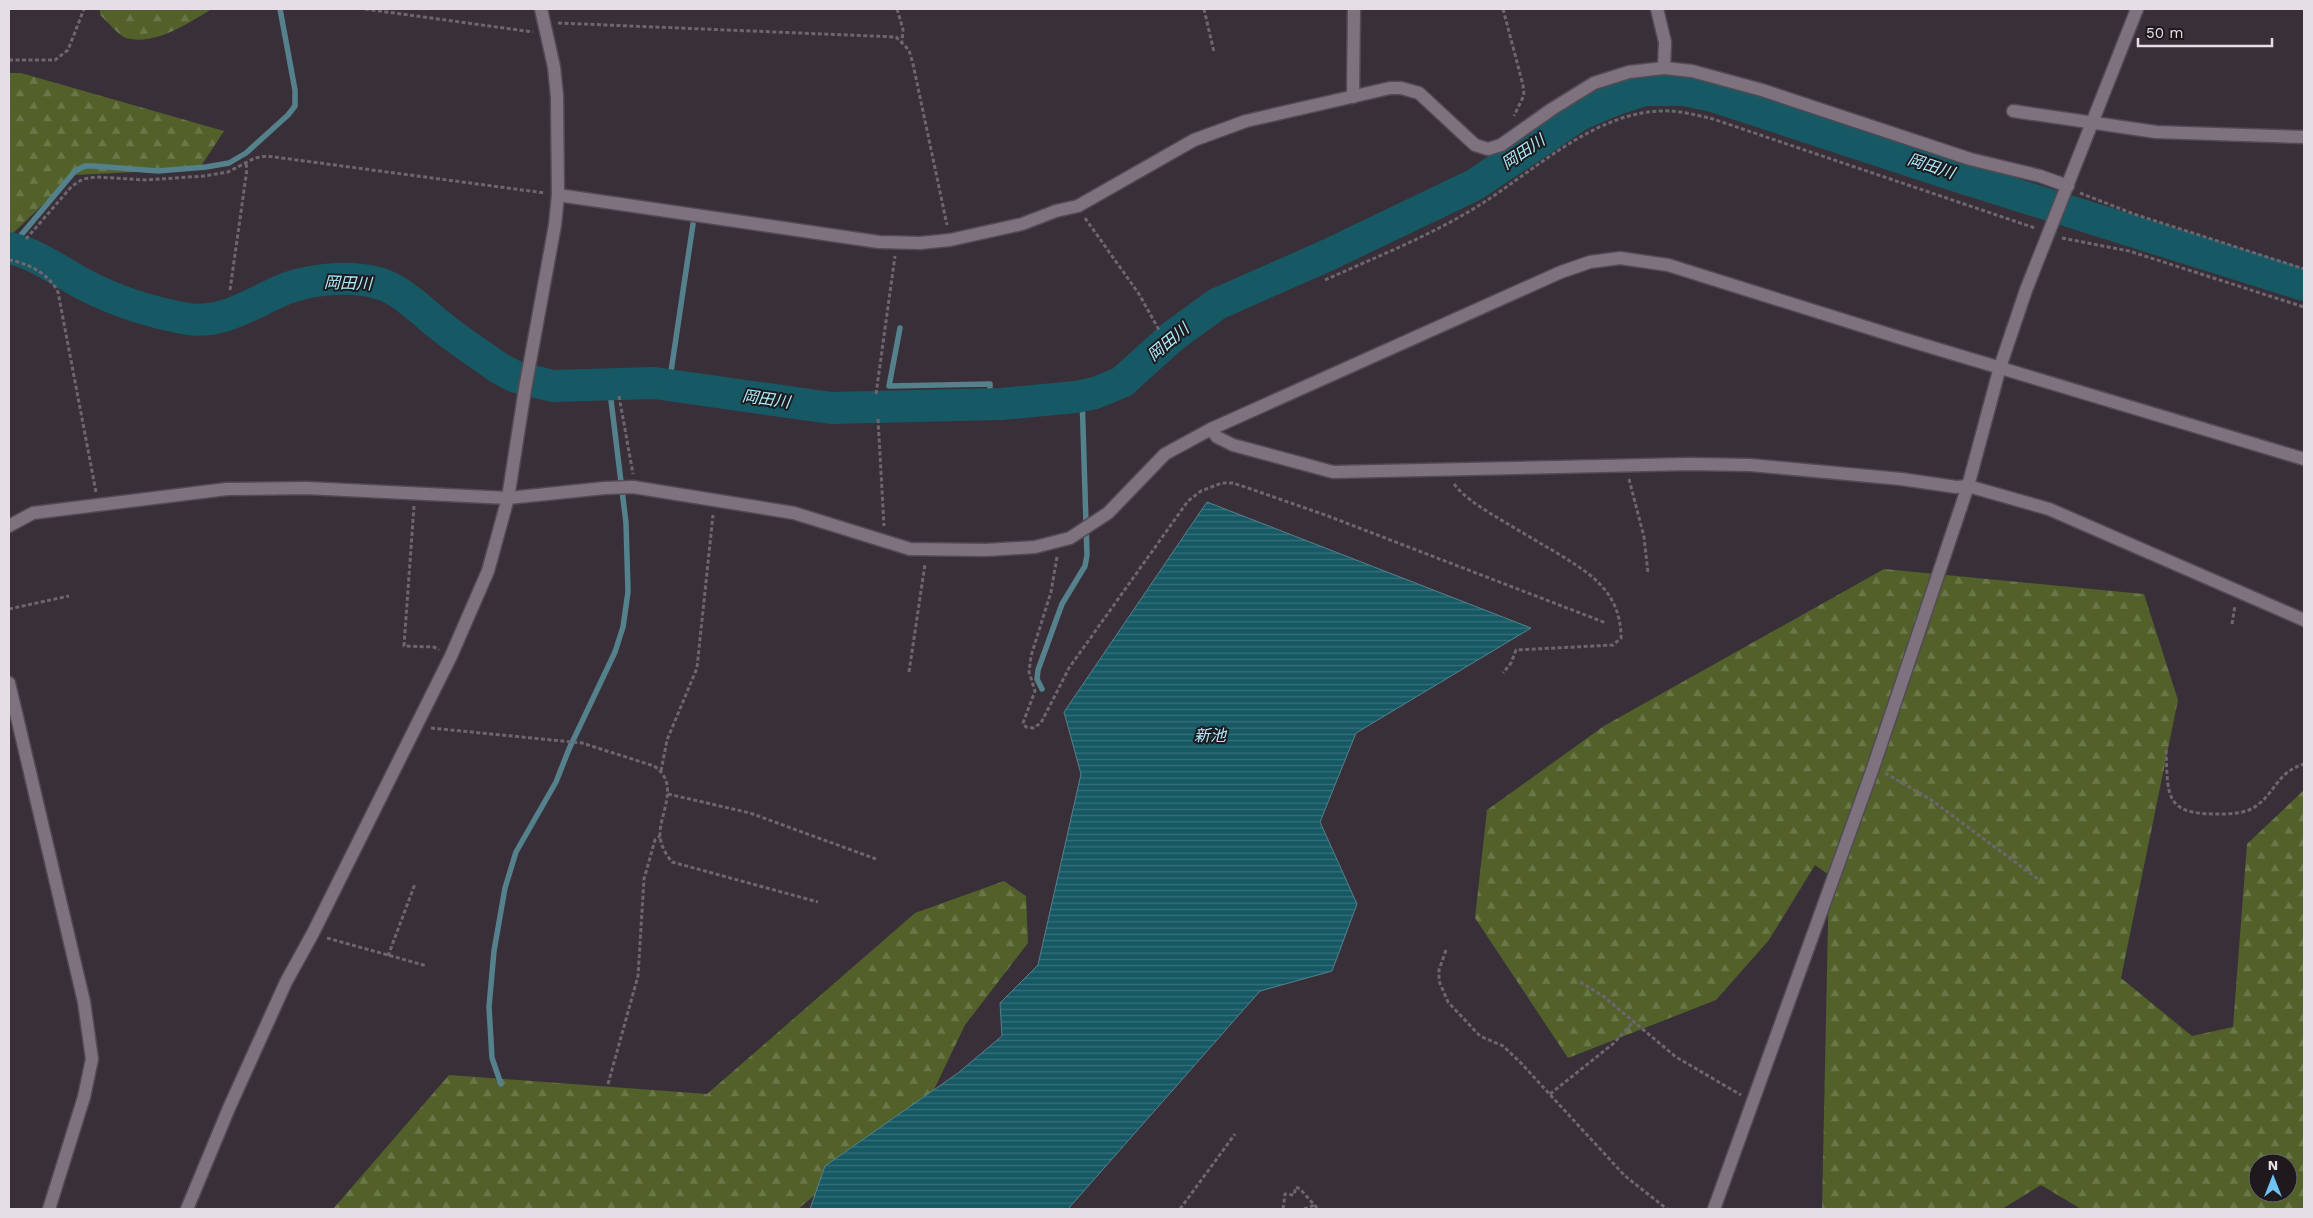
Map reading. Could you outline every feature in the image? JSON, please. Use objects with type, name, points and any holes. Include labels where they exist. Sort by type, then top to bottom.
[{"type":"street","points":[[187,1209],[228,1108],[286,982],[313,933],[451,656],[488,571],[508,498],[525,389],[555,225],[558,195],[557,96],[554,67],[541,9]]},
{"type":"street","points":[[1353,97],[1354,9]]},
{"type":"street","points":[[1657,9],[1665,42],[1664,68]]},
{"type":"street","points":[[1714,1209],[1873,768],[1968,486],[2000,366],[2050,230],[2137,9]]},
{"type":"street","points":[[558,195],[879,242],[920,243],[950,240],[1022,224],[1056,211],[1078,206],[1194,140],[1246,121],[1390,88],[1402,88],[1419,93],[1474,145],[1488,149],[1501,145],[1552,108],[1594,83],[1629,72],[1664,68],[1719,77],[1970,159],[2040,176],[2066,189]]},
{"type":"street","points":[[2013,112],[2156,132],[2304,137]]},
{"type":"street","points":[[9,526],[33,513],[227,489],[306,488],[508,498],[633,487],[794,513],[910,549],[927,551],[1035,547],[1070,538],[1108,513],[1165,454],[1211,429],[1561,272],[1590,262],[1620,258],[1668,265],[2304,459]]},
{"type":"street","points":[[1211,429],[1217,437],[1234,445],[1333,472],[1628,465],[1750,465],[1883,477],[1956,487],[1968,486],[2011,496],[2049,509],[2304,620]]},
{"type":"street","points":[[9,683],[84,1002],[92,1059],[84,1098],[49,1209]]},
{"type":"path","points":[[9,60],[55,60],[68,50],[84,9]]},
{"type":"path","points":[[365,9],[534,32],[562,22],[896,38],[909,50],[913,64],[950,240]]},
{"type":"path","points":[[897,9],[903,29],[902,42]]},
{"type":"path","points":[[1204,9],[1214,52]]},
{"type":"path","points":[[1503,9],[1523,84],[1524,95],[1511,122]]},
{"type":"path","points":[[1324,280],[1431,231],[1477,207],[1583,136],[1608,123],[1638,114],[1661,111],[1684,113],[1713,119],[2050,230],[2078,242],[2129,251],[2304,307]]},
{"type":"path","points":[[26,239],[72,186],[83,179],[96,177],[146,180],[204,176],[228,172],[255,158],[282,156],[558,195]]},
{"type":"path","points":[[230,290],[247,170],[246,164]]},
{"type":"path","points":[[2066,189],[2134,214],[2304,269]]},
{"type":"path","points":[[1078,206],[1139,294],[1159,330]]},
{"type":"path","points":[[876,394],[897,242]]},
{"type":"path","points":[[9,260],[44,274],[53,282],[58,292],[95,484],[96,505]]},
{"type":"path","points":[[619,396],[633,487]]},
{"type":"path","points":[[878,419],[883,542]]},
{"type":"path","points":[[1628,465],[1628,476],[1635,508],[1644,537],[1648,573]]},
{"type":"path","points":[[1453,469],[1453,483],[1484,510],[1592,575],[1606,590],[1621,623],[1621,638],[1613,645],[1516,650],[1511,663],[1503,673]]},
{"type":"path","points":[[1055,542],[1058,552],[1053,583],[1031,656],[1029,672],[1035,691],[1023,723],[1026,727],[1033,728],[1040,724],[1069,668],[1188,501],[1201,491],[1222,484],[1233,484],[1248,488],[1328,516],[1606,623]]},
{"type":"path","points":[[415,494],[404,646],[434,647],[451,656]]},
{"type":"path","points":[[714,499],[697,668],[667,740],[661,771],[668,794],[660,836],[665,853],[672,862],[818,902]]},
{"type":"path","points":[[909,672],[927,551]]},
{"type":"path","points":[[9,610],[69,596]]},
{"type":"path","points":[[416,726],[449,731],[582,743],[629,757],[661,771]]},
{"type":"path","points":[[2166,750],[2169,789],[2174,802],[2178,808],[2197,814],[2234,813],[2255,807],[2284,774],[2292,768],[2304,764]]},
{"type":"path","points":[[1873,768],[1913,787],[2038,879]]},
{"type":"path","points":[[668,794],[750,813],[876,859]]},
{"type":"path","points":[[608,1084],[638,976],[644,879],[655,840],[660,836]]},
{"type":"path","points":[[388,956],[415,884]]},
{"type":"path","points":[[313,933],[427,966]]},
{"type":"path","points":[[1446,950],[1438,970],[1439,981],[1448,1002],[1480,1036],[1502,1046],[1520,1062],[1625,1176],[1667,1209]]},
{"type":"path","points":[[1580,982],[1603,996],[1676,1057],[1753,1101]]},
{"type":"path","points":[[1550,1094],[1614,1043],[1633,1022]]},
{"type":"path","points":[[1180,1209],[1235,1134]]},
{"type":"path","points":[[1283,1209],[1285,1194],[1294,1196],[1296,1188],[1300,1189],[1318,1209]]},
{"type":"path","points":[[1304,1209],[1314,1205]]},
{"type":"green space","points":[[100,9],[212,9],[171,32],[149,39],[137,40],[126,38],[120,34],[100,15]]},
{"type":"green space","points":[[9,73],[21,73],[224,131],[199,169],[74,175],[9,237]]},
{"type":"green space","points":[[1884,569],[2144,594],[2178,700],[2121,978],[2192,1036],[2233,1027],[2247,844],[2304,790],[2304,1209],[2081,1209],[2041,1185],[2002,1209],[1822,1209],[1829,875],[1815,865],[1769,940],[1716,1000],[1568,1058],[1475,918],[1487,810],[1604,726]]},
{"type":"green space","points":[[1004,881],[1026,896],[1028,943],[965,1025],[928,1102],[798,1209],[333,1209],[449,1075],[707,1094],[915,913]]},
{"type":"water","name":"新池","points":[[1207,502],[1531,628],[1356,733],[1320,822],[1357,904],[1332,971],[1260,991],[1068,1209],[810,1209],[825,1166],[958,1073],[1002,1036],[1000,1003],[1038,965],[1081,774],[1064,712]]},
{"type":"waterway","points":[[14,249],[16,241],[75,171],[85,166],[158,171],[229,163],[246,153],[288,115],[295,106],[295,90],[280,9]]},
{"type":"waterway","name":"岡田川","points":[[9,248],[29,254],[111,297],[162,314],[188,319],[212,319],[223,316],[246,308],[278,292],[314,281],[353,279],[378,283],[404,296],[450,333],[499,368],[516,377],[553,386],[654,383],[831,408],[1001,404],[1076,397],[1095,393],[1122,382],[1173,336],[1217,304],[1328,255],[1474,185],[1579,115],[1611,101],[1644,90],[1684,90],[1713,96],[1960,177],[2304,285]]},
{"type":"waterway","points":[[669,385],[693,224]]},
{"type":"waterway","points":[[900,328],[889,386],[990,384],[990,405]]},
{"type":"waterway","points":[[501,1084],[492,1058],[489,1007],[494,951],[505,888],[516,852],[556,782],[569,749],[615,652],[623,627],[628,592],[626,523],[611,400],[611,384]]},
{"type":"waterway","points":[[1042,689],[1037,679],[1038,670],[1062,604],[1085,566],[1087,555],[1082,396]]}]
